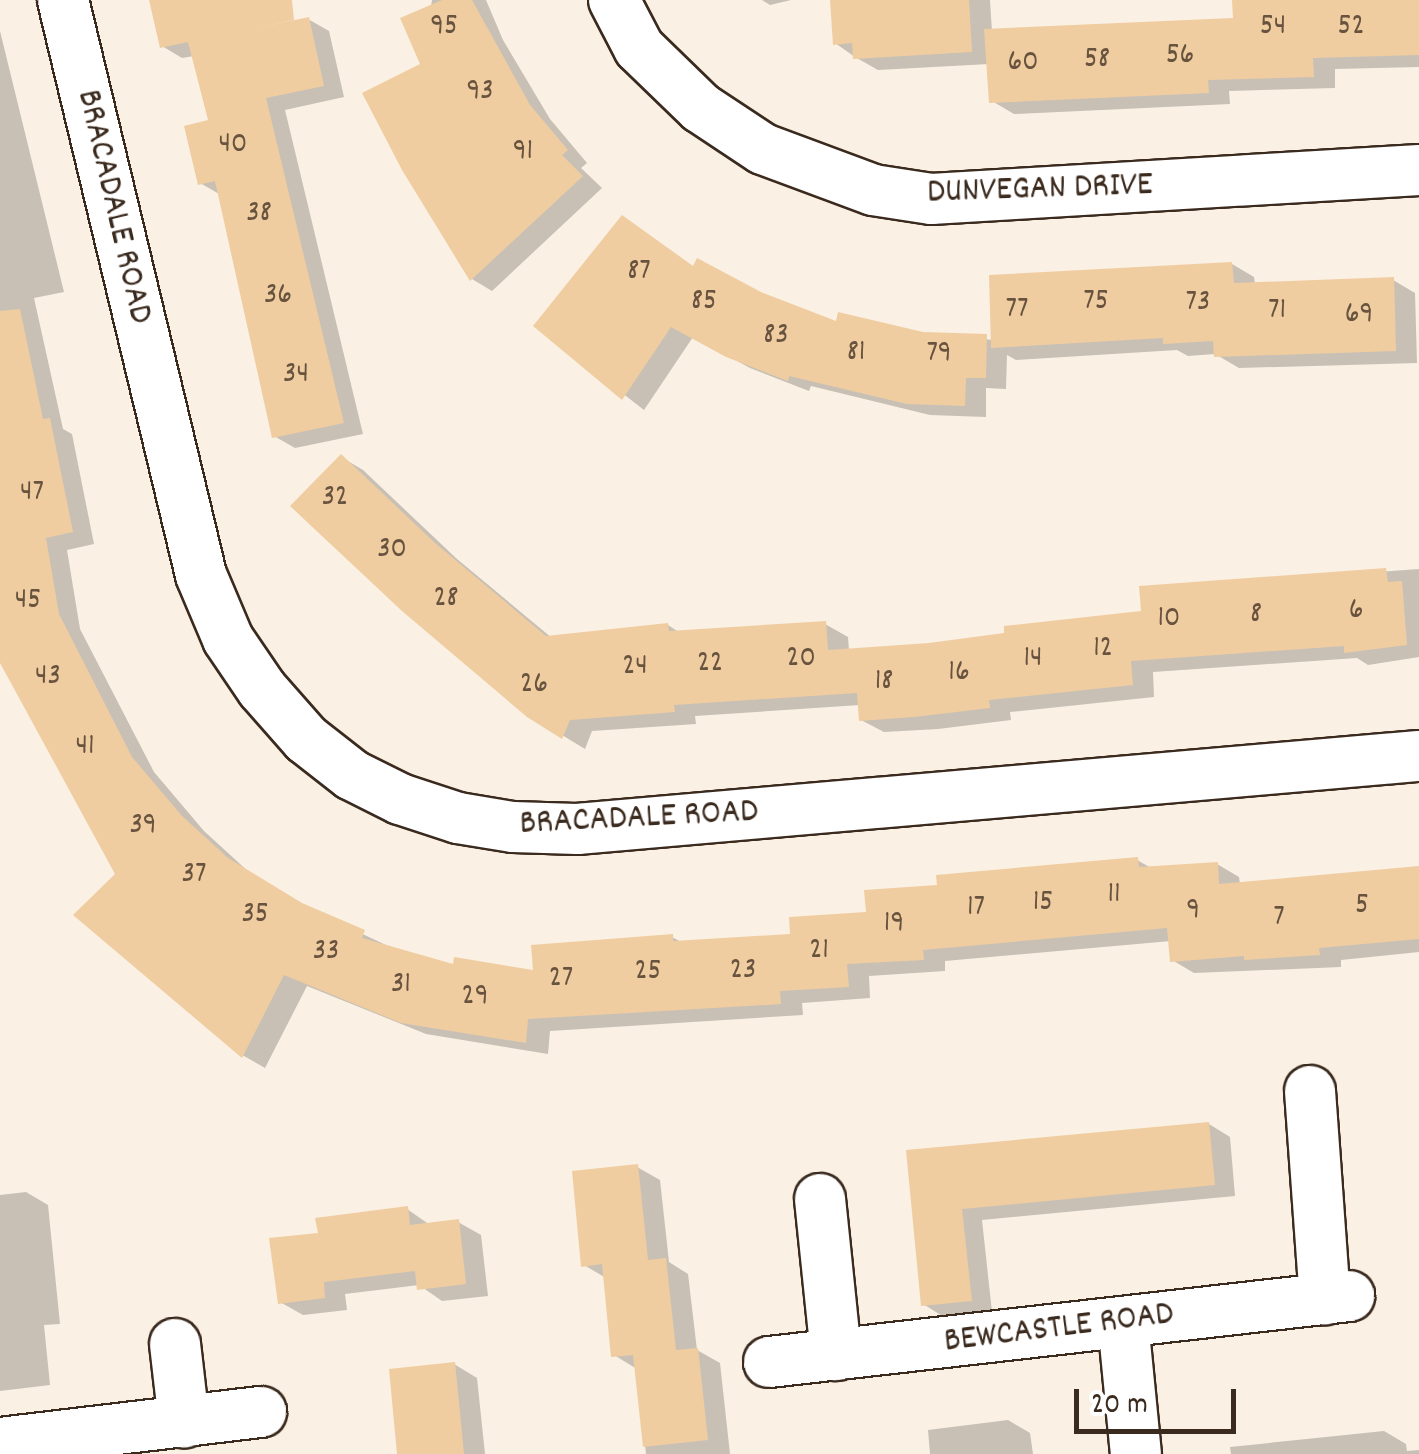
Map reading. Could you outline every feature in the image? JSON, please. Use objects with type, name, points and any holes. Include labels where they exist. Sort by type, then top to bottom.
[{"type":"street","name":"BRACADALE ROAD","points":[[63,0],[201,575],[228,638],[262,688],[306,739],[352,775],[400,800],[458,818],[513,827],[576,829],[1419,756]]},
{"type":"street","name":"DUNVEGAN DRIVE","points":[[614,0],[640,48],[702,108],[763,149],[872,190],[931,198],[1419,170]]},
{"type":"street","name":"BEWCASTLE ROAD","points":[[769,1362],[1337,1297],[1310,1091]]},
{"type":"street","points":[[820,1199],[836,1354]]},
{"type":"street","points":[[1123,1322],[1136,1454]]},
{"type":"street","points":[[175,1344],[184,1422]]},
{"type":"street","points":[[0,1443],[261,1412]]},
{"type":"building","points":[[149,0],[292,0],[294,20],[243,31],[309,17],[324,86],[266,98],[344,423],[272,438],[215,181],[198,185],[184,126],[208,120],[188,42],[160,48]]},
{"type":"building","points":[[442,0],[472,0],[530,105],[568,150],[562,155],[583,176],[470,281],[402,170],[362,93],[420,64],[400,18]]},
{"type":"building","points":[[830,0],[969,0],[972,52],[853,59],[852,43],[833,45]]},
{"type":"building","points":[[1232,0],[1419,0],[1419,55],[1313,58],[1314,77],[1208,80],[1209,93],[989,103],[984,29],[1233,18]]},
{"type":"building","points":[[622,215],[693,266],[697,258],[761,292],[836,321],[838,312],[923,332],[987,334],[986,378],[966,378],[965,406],[907,404],[789,376],[788,381],[726,357],[671,327],[622,400],[533,326]]},
{"type":"building","points":[[1232,262],[1234,283],[1394,277],[1396,351],[1214,357],[1213,341],[1163,344],[1163,338],[991,348],[989,275]]},
{"type":"building","points":[[20,309],[43,419],[50,418],[73,532],[46,538],[59,614],[132,757],[182,816],[228,858],[302,903],[365,930],[362,938],[453,964],[454,957],[533,970],[531,945],[673,934],[673,941],[790,934],[789,917],[866,912],[864,890],[937,885],[936,875],[1138,857],[1139,867],[1218,862],[1219,884],[1419,866],[1419,939],[1319,948],[1320,955],[1170,962],[1167,928],[923,950],[924,960],[847,964],[849,987],[780,991],[781,1004],[528,1019],[526,1043],[401,1023],[284,975],[242,1058],[73,915],[115,874],[0,663],[0,311]]},
{"type":"building","points":[[341,454],[435,543],[546,636],[668,623],[669,631],[826,621],[828,650],[929,643],[1004,633],[1004,626],[1141,611],[1139,586],[1386,568],[1388,582],[1402,581],[1407,645],[1344,653],[1344,646],[1131,661],[1133,685],[989,700],[990,708],[914,717],[859,721],[857,693],[674,705],[675,712],[570,720],[562,739],[527,717],[402,611],[290,506]]},
{"type":"building","points":[[1209,1122],[1215,1185],[962,1209],[972,1301],[921,1306],[906,1150]]},
{"type":"building","points":[[638,1164],[648,1260],[666,1258],[676,1350],[698,1348],[708,1440],[643,1447],[633,1355],[611,1357],[602,1264],[581,1267],[572,1171]]},
{"type":"building","points":[[408,1206],[410,1225],[459,1219],[466,1284],[417,1290],[415,1271],[324,1282],[325,1298],[278,1304],[269,1238],[318,1233],[315,1218]]},
{"type":"building","points":[[455,1362],[464,1454],[397,1454],[389,1369]]}]
